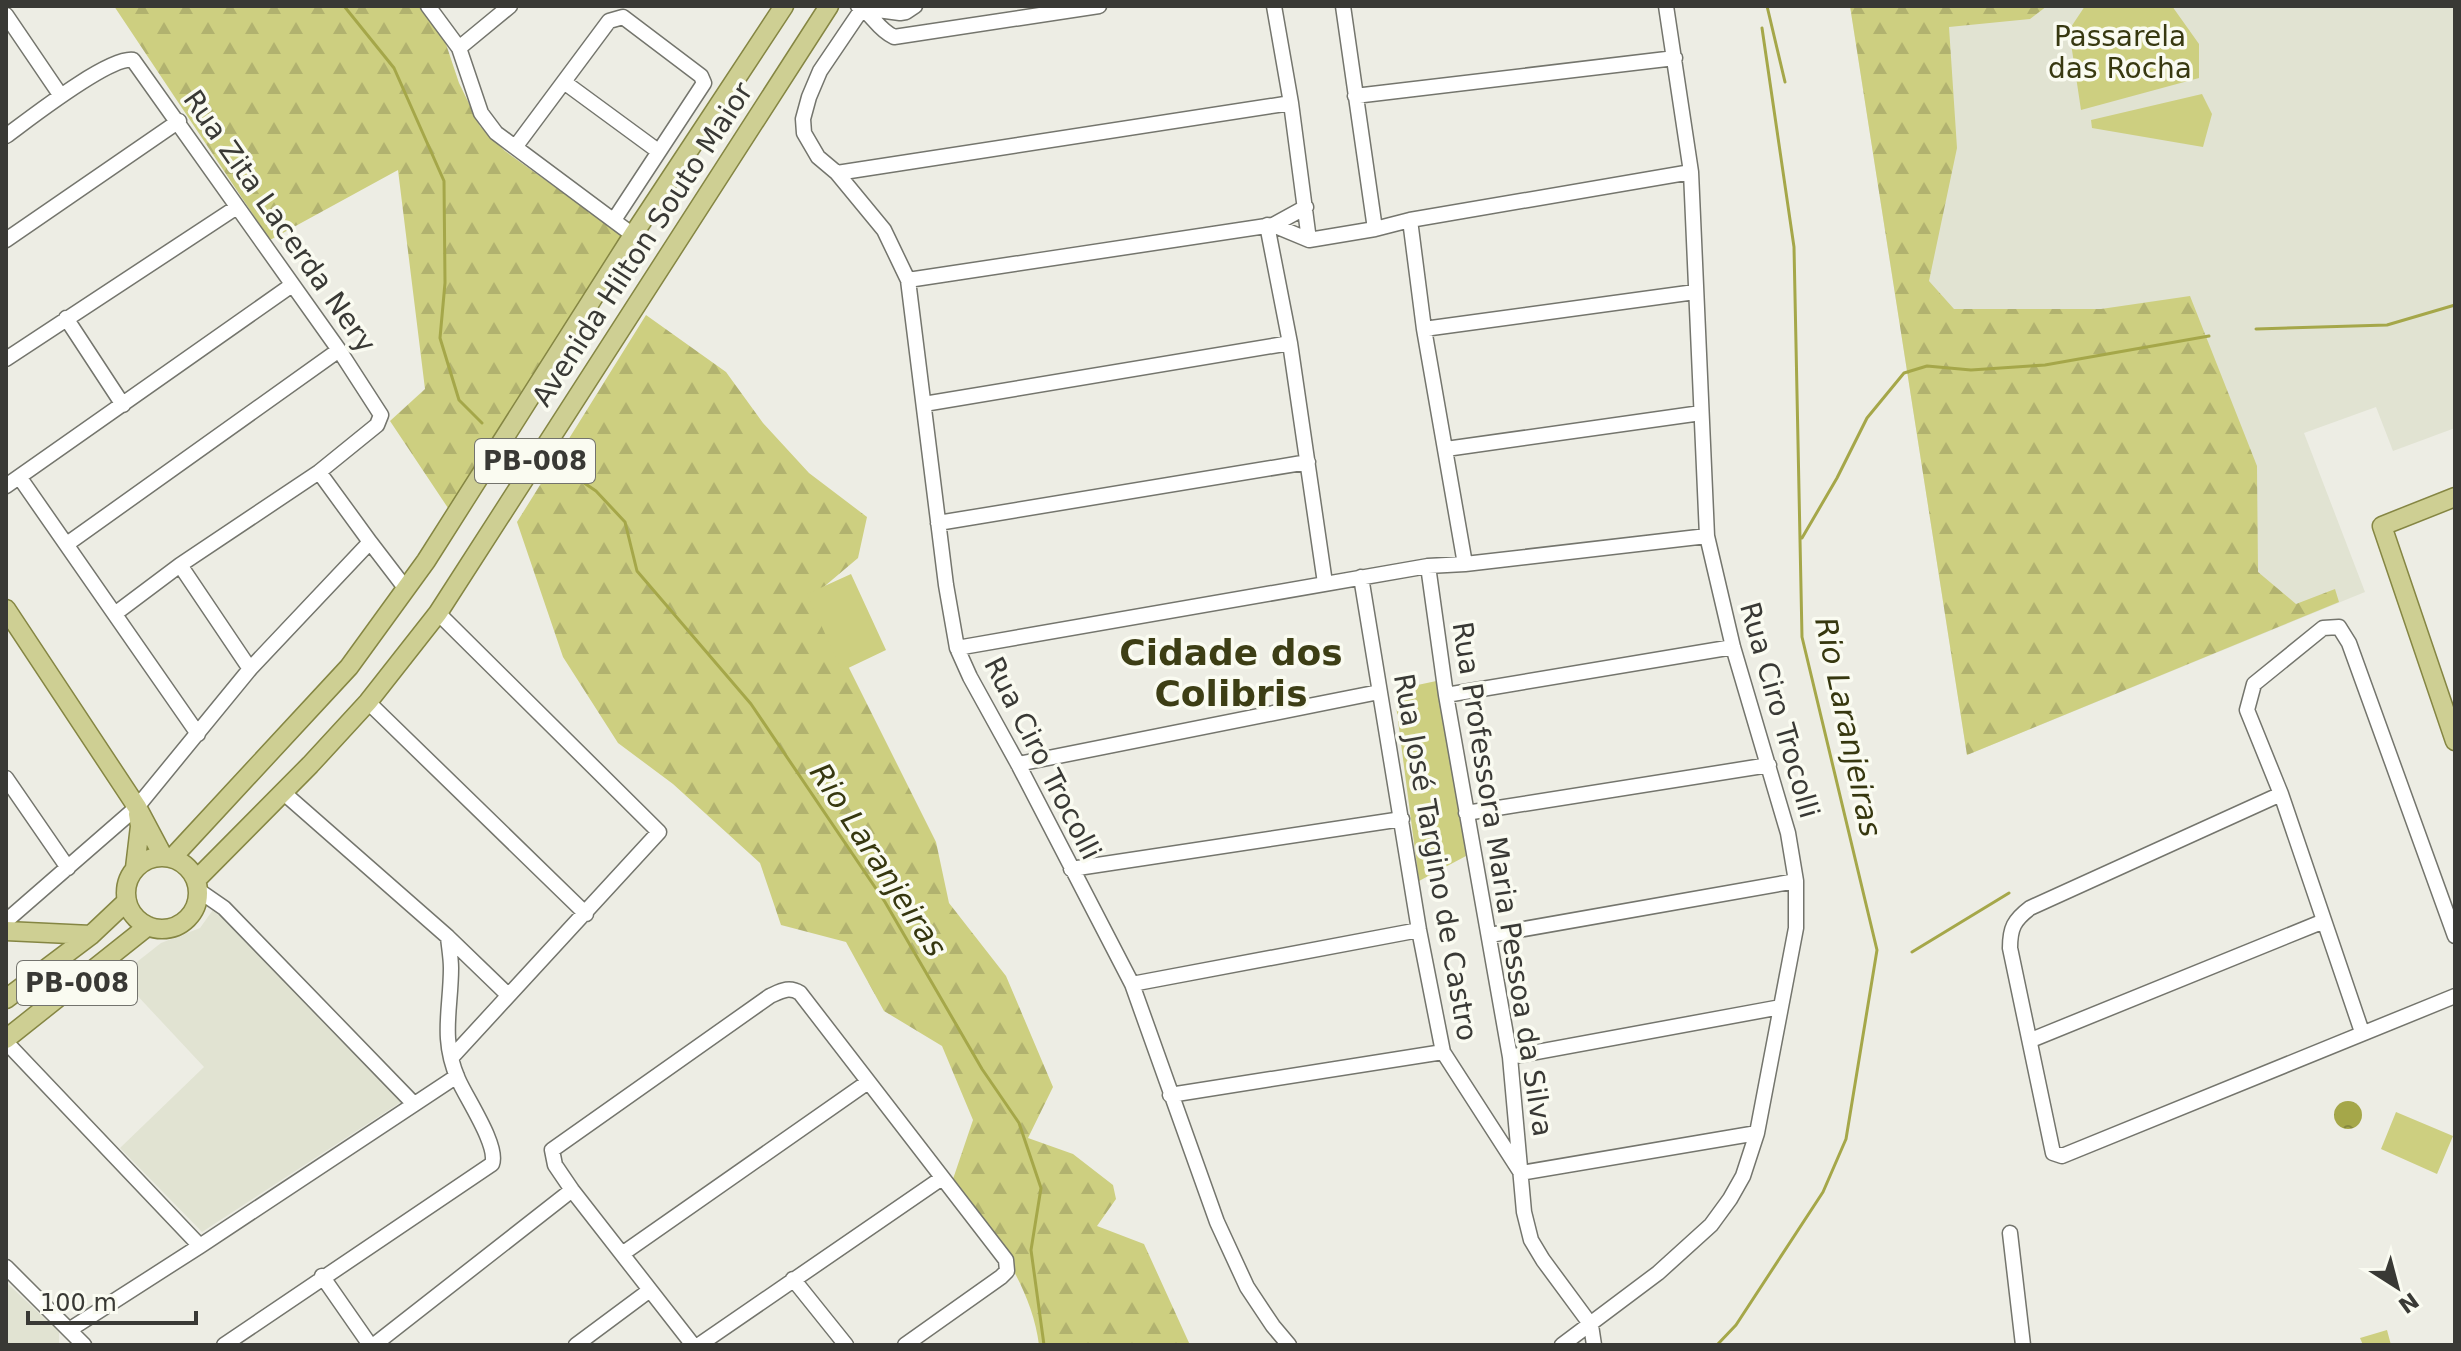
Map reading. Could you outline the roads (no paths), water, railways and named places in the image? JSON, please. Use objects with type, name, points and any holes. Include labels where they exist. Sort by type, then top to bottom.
[{"type":"main road","name":"Avenida Hilton Souto Maior","points":[[168,857],[349,667],[406,589],[784,6]]},
{"type":"main road","name":"Avenida Hilton Souto Maior","points":[[197,885],[368,702],[438,613],[829,6]]},
{"type":"main road","points":[[2455,497],[2382,526],[2455,741]]},
{"type":"main road","points":[[6,609],[168,857]]},
{"type":"main road","points":[[135,868],[152,858],[168,857],[187,866],[197,885],[193,911],[178,925],[168,928],[148,926],[134,916],[127,901],[127,884],[135,868],[140,826],[137,807]]},
{"type":"main road","name":"PB-008","points":[[6,999],[91,935],[127,901]]},
{"type":"main road","name":"PB-008","points":[[6,1040],[148,926]]},
{"type":"main road","points":[[6,931],[91,935]]},
{"type":"street","points":[[428,6],[459,48],[481,113],[496,133],[633,235]]},
{"type":"street","points":[[459,48],[510,6]]},
{"type":"street","points":[[862,7],[906,12],[915,6]]},
{"type":"street","points":[[862,7],[881,31],[894,37],[1099,6]]},
{"type":"street","points":[[1274,6],[1291,103],[1309,240]]},
{"type":"street","points":[[1343,6],[1375,229]]},
{"type":"street","name":"Rua Ciro Trocolli","points":[[1562,1345],[1658,1273],[1711,1225],[1743,1176],[1757,1133],[1796,928],[1796,881],[1788,833],[1733,647],[1707,536],[1691,172],[1666,6]]},
{"type":"street","name":"Rua Ciro Trocolli","points":[[862,7],[820,71],[803,119],[804,133],[810,147],[837,173],[884,230],[908,280],[946,585],[957,648],[1132,984],[1217,1222],[1247,1287],[1289,1345]]},
{"type":"street","points":[[6,15],[12,35],[61,96],[6,136]]},
{"type":"street","name":"Avenida Hilton Souto Maior","points":[[516,146],[609,21],[623,17],[703,79],[704,83],[614,220]]},
{"type":"street","points":[[1355,96],[1675,58]]},
{"type":"street","name":"Rua Zita Lacerda Nery","points":[[61,96],[117,61],[127,59],[138,64],[339,350],[381,415],[377,425],[319,472]]},
{"type":"street","points":[[564,82],[658,151]]},
{"type":"street","points":[[837,173],[1291,103]]},
{"type":"street","points":[[6,240],[179,121]]},
{"type":"street","points":[[1270,225],[1309,240],[1691,172]]},
{"type":"street","points":[[6,359],[237,207]]},
{"type":"street","points":[[908,280],[1270,225],[1306,207]]},
{"type":"street","points":[[1410,220],[1424,329],[1465,564]]},
{"type":"street","points":[[1270,225],[1325,583]]},
{"type":"street","points":[[6,486],[292,285]]},
{"type":"street","points":[[1424,329],[1695,292]]},
{"type":"street","points":[[66,318],[123,405]]},
{"type":"street","points":[[924,404],[1290,343]]},
{"type":"street","points":[[67,544],[339,350]]},
{"type":"street","points":[[1446,449],[1701,413]]},
{"type":"street","points":[[938,523],[1308,462]]},
{"type":"street","points":[[116,613],[180,565],[319,472],[406,589]]},
{"type":"street","points":[[20,478],[198,734]]},
{"type":"street","points":[[957,648],[1428,566],[1707,536]]},
{"type":"street","points":[[6,921],[137,807],[250,669],[370,542]]},
{"type":"street","points":[[180,565],[250,669]]},
{"type":"street","name":"Rua Professora Maria Pessoa da Silva","points":[[1428,566],[1446,695],[1510,1057],[1524,1212],[1531,1240],[1591,1325]]},
{"type":"street","name":"Rua José Targino de Castro","points":[[1361,577],[1419,930],[1443,1052],[1521,1173]]},
{"type":"street","points":[[438,613],[659,832],[452,1057]]},
{"type":"street","points":[[2362,1032],[2281,794],[2247,710],[2254,684],[2323,628],[2339,627],[2349,643],[2455,936]]},
{"type":"street","points":[[1446,695],[1733,647]]},
{"type":"street","points":[[1018,764],[1379,692]]},
{"type":"street","points":[[368,702],[586,914]]},
{"type":"street","points":[[1466,813],[1769,765]]},
{"type":"street","points":[[6,778],[68,868]]},
{"type":"street","points":[[285,794],[448,937],[507,994]]},
{"type":"street","points":[[2281,794],[2030,908],[2014,922],[2010,948],[2051,1149],[2055,1155],[2062,1156],[2455,996]]},
{"type":"street","points":[[1071,869],[1402,819]]},
{"type":"street","points":[[1490,935],[1796,881]]},
{"type":"street","points":[[197,885],[224,908],[414,1104]]},
{"type":"street","points":[[2031,1040],[2324,921]]},
{"type":"street","points":[[1132,984],[1419,930]]},
{"type":"street","points":[[224,1345],[492,1164],[493,1150],[457,1076],[447,1032],[451,967],[448,937]]},
{"type":"street","points":[[905,1345],[1001,1277],[1008,1266],[1006,1260],[800,993],[793,989],[784,989],[770,996],[552,1150],[555,1165],[572,1190],[696,1345],[942,1178]]},
{"type":"street","points":[[1510,1057],[1781,1007]]},
{"type":"street","points":[[6,1040],[200,1246]]},
{"type":"street","points":[[1170,1095],[1443,1052]]},
{"type":"street","points":[[64,1345],[69,1330],[457,1076]]},
{"type":"street","points":[[622,1254],[868,1082]]},
{"type":"street","points":[[1521,1173],[1757,1133]]},
{"type":"street","points":[[322,1276],[372,1345],[572,1190]]},
{"type":"street","points":[[2010,1233],[2023,1345]]},
{"type":"street","points":[[6,1267],[84,1345]]},
{"type":"street","points":[[793,1279],[846,1345]]},
{"type":"street","points":[[576,1345],[650,1290]]},
{"type":"street","points":[[1591,1325],[1594,1345]]},
{"type":"water","points":[[2348,1101],[2358,1105],[2362,1115],[2358,1125],[2348,1129],[2338,1125],[2334,1115],[2338,1105]]},
{"type":"waterway","name":"Rio Laranjeiras","points":[[344,6],[394,68],[444,181],[445,283],[440,338],[459,400],[482,423]]},
{"type":"waterway","points":[[1767,6],[1785,82]]},
{"type":"waterway","name":"Rio Laranjeiras","points":[[1717,1345],[1736,1325],[1823,1192],[1846,1139],[1877,950],[1802,637],[1794,247],[1762,28]]},
{"type":"waterway","points":[[2256,329],[2387,325],[2455,305]]},
{"type":"waterway","points":[[1802,538],[1867,418],[1904,373],[1927,366],[1971,370],[2045,365],[2209,336]]},
{"type":"waterway","name":"Rio Laranjeiras","points":[[549,459],[596,491],[625,522],[637,571],[751,704],[885,902],[982,1069],[1019,1123],[1041,1188],[1031,1250],[1044,1345]]},
{"type":"waterway","points":[[1912,952],[2009,893]]},
{"type":"district","name":"Cidade dos Colibris","points":[[1231,672]]},
{"type":"park label","name":"Passarela das Rocha","points":[[2120,52]]}]
